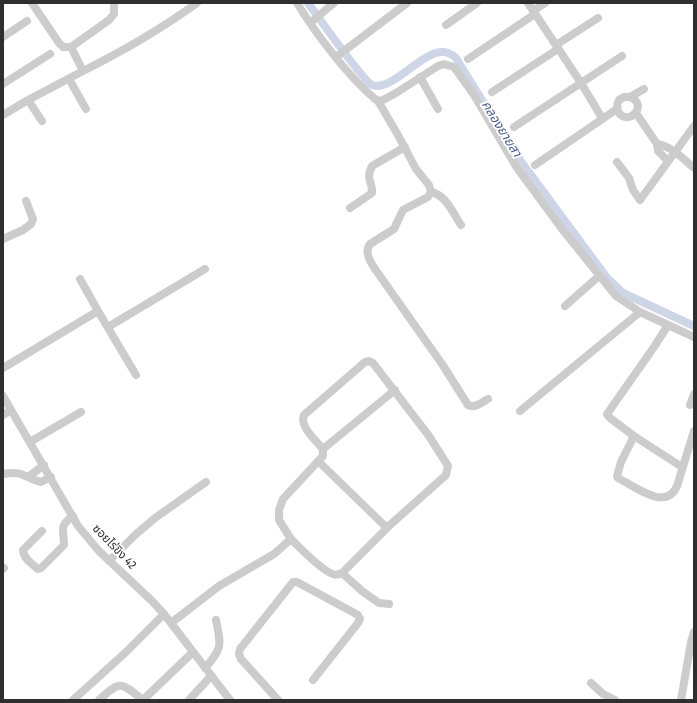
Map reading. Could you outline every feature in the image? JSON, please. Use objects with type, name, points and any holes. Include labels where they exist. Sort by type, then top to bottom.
[{"type":"street","points":[[32,3],[63,47],[71,47],[113,17],[114,5]]},
{"type":"street","points":[[3,115],[28,100],[132,45],[197,3]]},
{"type":"street","points":[[296,3],[340,53],[367,93],[378,101],[416,169],[430,185],[431,192],[428,197],[402,210],[394,229],[370,244],[367,252],[374,269],[442,364],[468,405],[471,407],[488,399]]},
{"type":"street","points":[[311,21],[334,3]]},
{"type":"street","points":[[340,53],[407,3]]},
{"type":"street","points":[[446,25],[477,3]]},
{"type":"street","points":[[528,3],[581,83],[602,118]]},
{"type":"street","points":[[468,59],[545,3]]},
{"type":"street","points":[[492,92],[598,18]]},
{"type":"street","points":[[3,36],[27,21]]},
{"type":"street","points":[[71,47],[83,71]]},
{"type":"street","points":[[3,84],[50,54]]},
{"type":"street","points":[[514,127],[622,56]]},
{"type":"street","points":[[378,101],[396,93],[438,66],[444,64],[454,67],[474,95],[517,168],[562,229],[616,296],[640,312],[694,337]]},
{"type":"street","points":[[420,77],[438,109]]},
{"type":"street","points":[[69,79],[86,109]]},
{"type":"street","points":[[630,96],[638,103],[636,113],[631,116],[624,116],[618,112],[617,109],[621,98],[630,96],[644,88]]},
{"type":"street","points":[[28,100],[42,121]]},
{"type":"street","points":[[535,165],[617,109]]},
{"type":"street","points":[[636,113],[657,144],[658,151],[668,161]]},
{"type":"street","points":[[617,162],[630,178],[633,190],[640,200],[694,126]]},
{"type":"street","points":[[657,144],[664,145],[694,168]]},
{"type":"street","points":[[350,208],[372,193],[368,178],[372,166],[405,147]]},
{"type":"street","points":[[431,192],[440,195],[461,225]]},
{"type":"street","points":[[3,239],[31,224],[33,219],[32,214],[26,201]]},
{"type":"street","points":[[108,327],[205,269]]},
{"type":"street","points":[[565,306],[600,276]]},
{"type":"street","points":[[80,279],[136,375]]},
{"type":"street","points":[[3,368],[98,311]]},
{"type":"street","points":[[520,411],[640,312]]},
{"type":"street","points":[[668,325],[607,414],[610,418],[634,436],[682,466]]},
{"type":"street","points":[[369,361],[373,363],[395,390],[433,442],[448,466],[448,470],[442,479],[387,528],[342,573],[337,575],[332,574],[323,568],[291,539],[279,520],[279,510],[283,499],[323,456],[323,449],[304,425],[302,419],[304,414],[365,362],[369,361]]},
{"type":"street","points":[[323,449],[395,390]]},
{"type":"street","points":[[690,405],[694,394]]},
{"type":"street","name":"ซอยไร่ขิง 42","points":[[3,396],[73,516],[90,542],[164,614],[230,700]]},
{"type":"street","points":[[3,415],[11,410]]},
{"type":"street","points":[[30,442],[81,412]]},
{"type":"street","points":[[634,436],[621,462],[617,473],[618,478],[650,495],[663,498],[669,496],[675,490],[682,466],[692,444],[694,431]]},
{"type":"street","points":[[318,461],[387,528]]},
{"type":"street","points":[[28,476],[44,465]]},
{"type":"street","points":[[3,474],[13,472],[42,482],[51,477]]},
{"type":"street","points":[[109,561],[134,535],[155,518],[206,482]]},
{"type":"street","points":[[42,531],[23,550],[24,556],[38,569],[41,568],[64,545],[62,527],[64,522],[73,516]]},
{"type":"street","points":[[171,623],[219,586],[274,554],[291,539]]},
{"type":"street","points":[[342,573],[362,591],[379,603],[389,604]]},
{"type":"street","points":[[278,700],[239,654],[240,649],[293,582],[297,582],[358,615],[360,619],[313,680]]},
{"type":"street","points":[[73,700],[125,653],[164,614]]},
{"type":"street","points":[[205,668],[215,657],[220,648],[216,620]]},
{"type":"street","points":[[681,700],[694,632]]},
{"type":"street","points":[[99,700],[114,687],[120,686],[126,687],[143,700],[193,652]]},
{"type":"street","points":[[189,700],[211,676]]},
{"type":"street","points":[[591,683],[604,694],[616,700]]},
{"type":"waterway","name":"คลองยายสา","points":[[308,3],[359,72],[372,85],[380,86],[390,82],[419,62],[439,52],[451,54],[456,58],[514,152],[607,278],[623,293],[694,326]]}]
